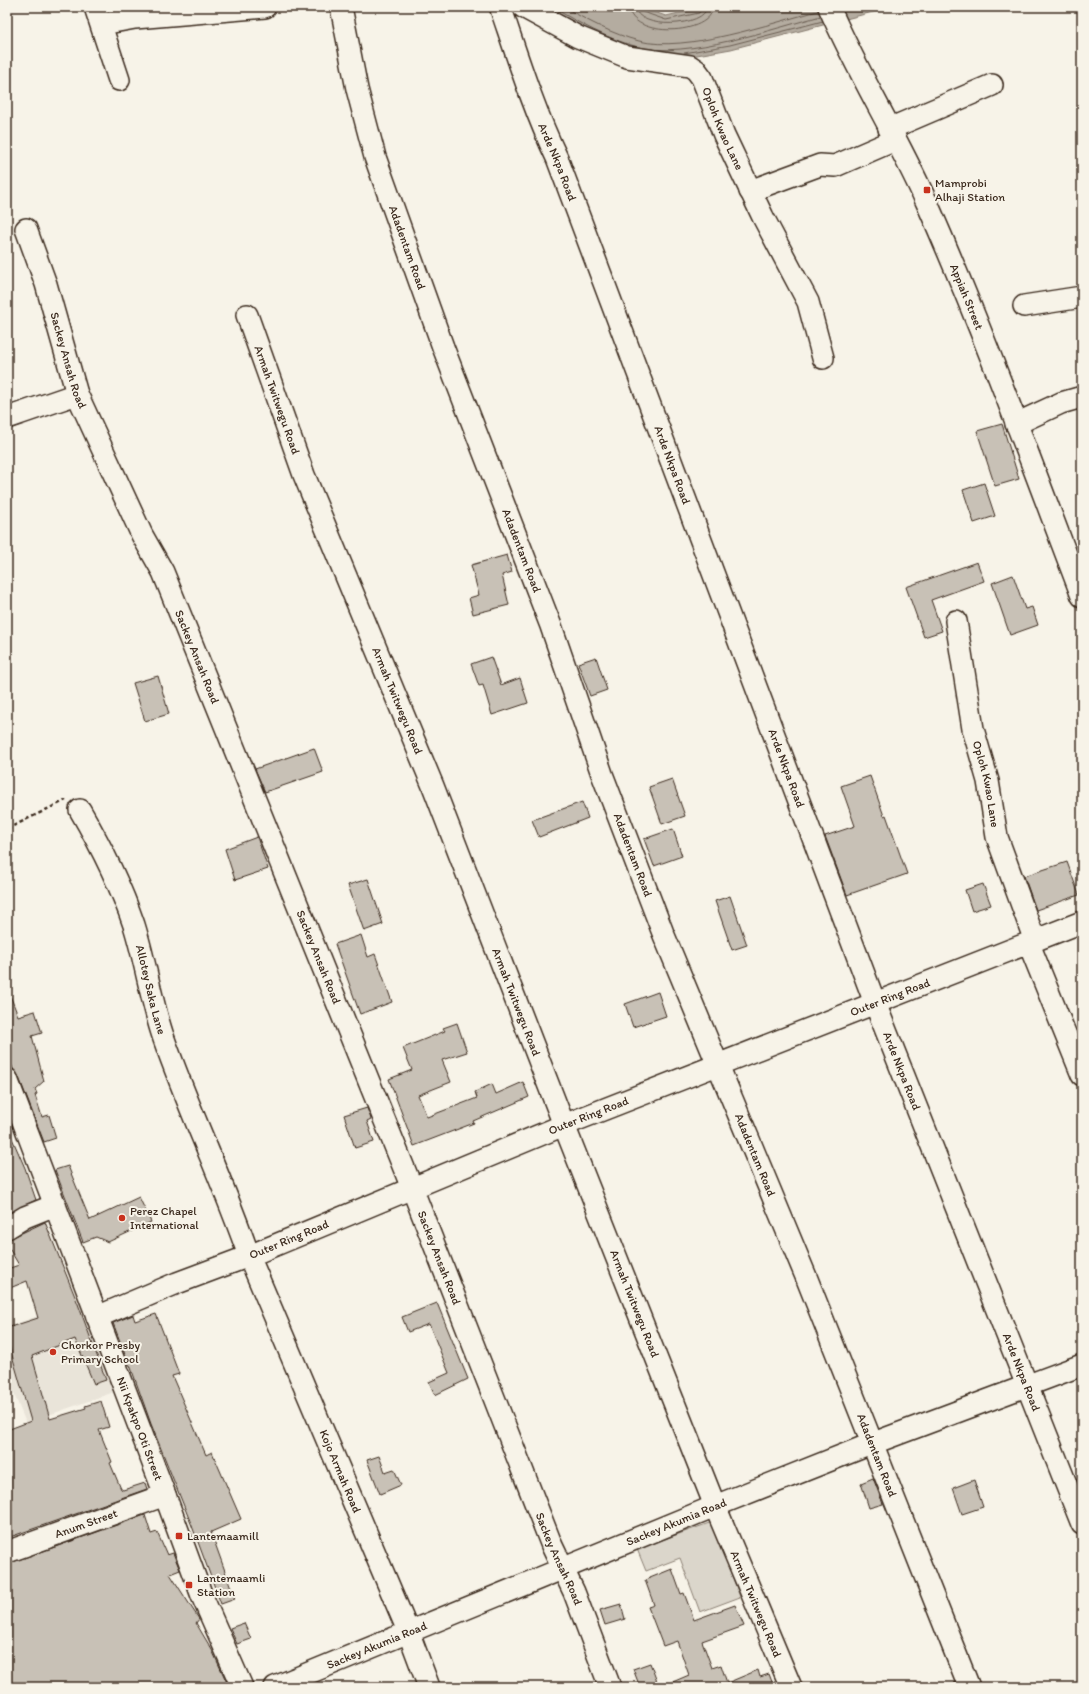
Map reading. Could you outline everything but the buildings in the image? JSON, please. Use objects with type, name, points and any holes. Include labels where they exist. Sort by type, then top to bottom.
[{"type":"street","points":[[119,80],[98,16],[135,18],[265,7]]},
{"type":"street","name":"Adadentam Road","points":[[341,7],[357,89],[380,171],[446,354],[550,626],[605,781],[663,933],[719,1065],[969,1687]]},
{"type":"street","name":"Oploh Kwao Lane","points":[[522,7],[578,37],[627,57],[690,66],[696,70],[702,78],[724,135],[750,191],[808,302],[823,358]]},
{"type":"street","name":"Appiah Street","points":[[829,7],[845,44],[926,203],[984,342],[1082,596]]},
{"type":"street","name":"Arde Nkpa Road","points":[[502,8],[536,111],[557,158],[874,1002],[1082,1524]]},
{"type":"street","points":[[750,191],[820,165],[835,166],[892,135],[992,85]]},
{"type":"street","name":"Sackey Ansah Road","points":[[26,229],[46,284],[77,394],[138,528],[163,572],[412,1188],[552,1546],[564,1567],[610,1687]]},
{"type":"street","points":[[1024,306],[1082,297]]},
{"type":"street","name":"Armah Twitwegu Road","points":[[247,315],[304,475],[433,786],[564,1125],[715,1506],[791,1687]]},
{"type":"street","points":[[7,418],[77,394]]},
{"type":"street","points":[[1016,424],[1061,403],[1082,397]]},
{"type":"street","name":"Oploh Kwao Lane","points":[[956,621],[973,729],[988,781],[997,837],[1032,942],[1082,1075]]},
{"type":"street","name":"Allotey Saka Lane","points":[[80,810],[100,844],[118,880],[134,927],[158,1023],[171,1060],[250,1256]]},
{"type":"street","name":"Outer Ring Road","points":[[97,1317],[177,1283],[250,1256],[564,1125],[719,1065],[874,1002],[1082,922]]},
{"type":"street","name":"Nii Kpakpo Oti Street","points":[[7,1079],[202,1596],[242,1687]]},
{"type":"street","points":[[7,1228],[25,1217],[55,1205]]},
{"type":"street","name":"Kojo Armah Road","points":[[250,1256],[408,1631],[429,1687]]},
{"type":"street","name":"Sackey Akumia Road","points":[[275,1687],[715,1506],[871,1444],[1082,1365]]},
{"type":"street","name":"Anum Street","points":[[7,1552],[165,1495]]},
{"type":"path","points":[[7,829],[74,796],[80,810]]},
{"type":"shaded area","name":"Chorkor Presby Primary School","points":[[79,1301],[114,1392],[26,1423],[7,1377],[7,1327]]},
{"type":"shaded area","points":[[712,1522],[740,1597],[700,1612],[680,1558],[646,1571],[637,1549]]},
{"type":"water","points":[[534,7],[639,7],[666,16],[705,7],[892,7],[731,49],[674,59],[636,56]]},
{"type":"place","name":"Mamprobi Alhaji Station","points":[[927,190]]},
{"type":"place","name":"Perez Chapel International","points":[[122,1218]]},
{"type":"place","name":"Chorkor Presby Primary School","points":[[53,1352]]},
{"type":"place","name":"Lantemaamill","points":[[179,1536]]},
{"type":"place","name":"Lantemaamli Station","points":[[189,1585]]}]
